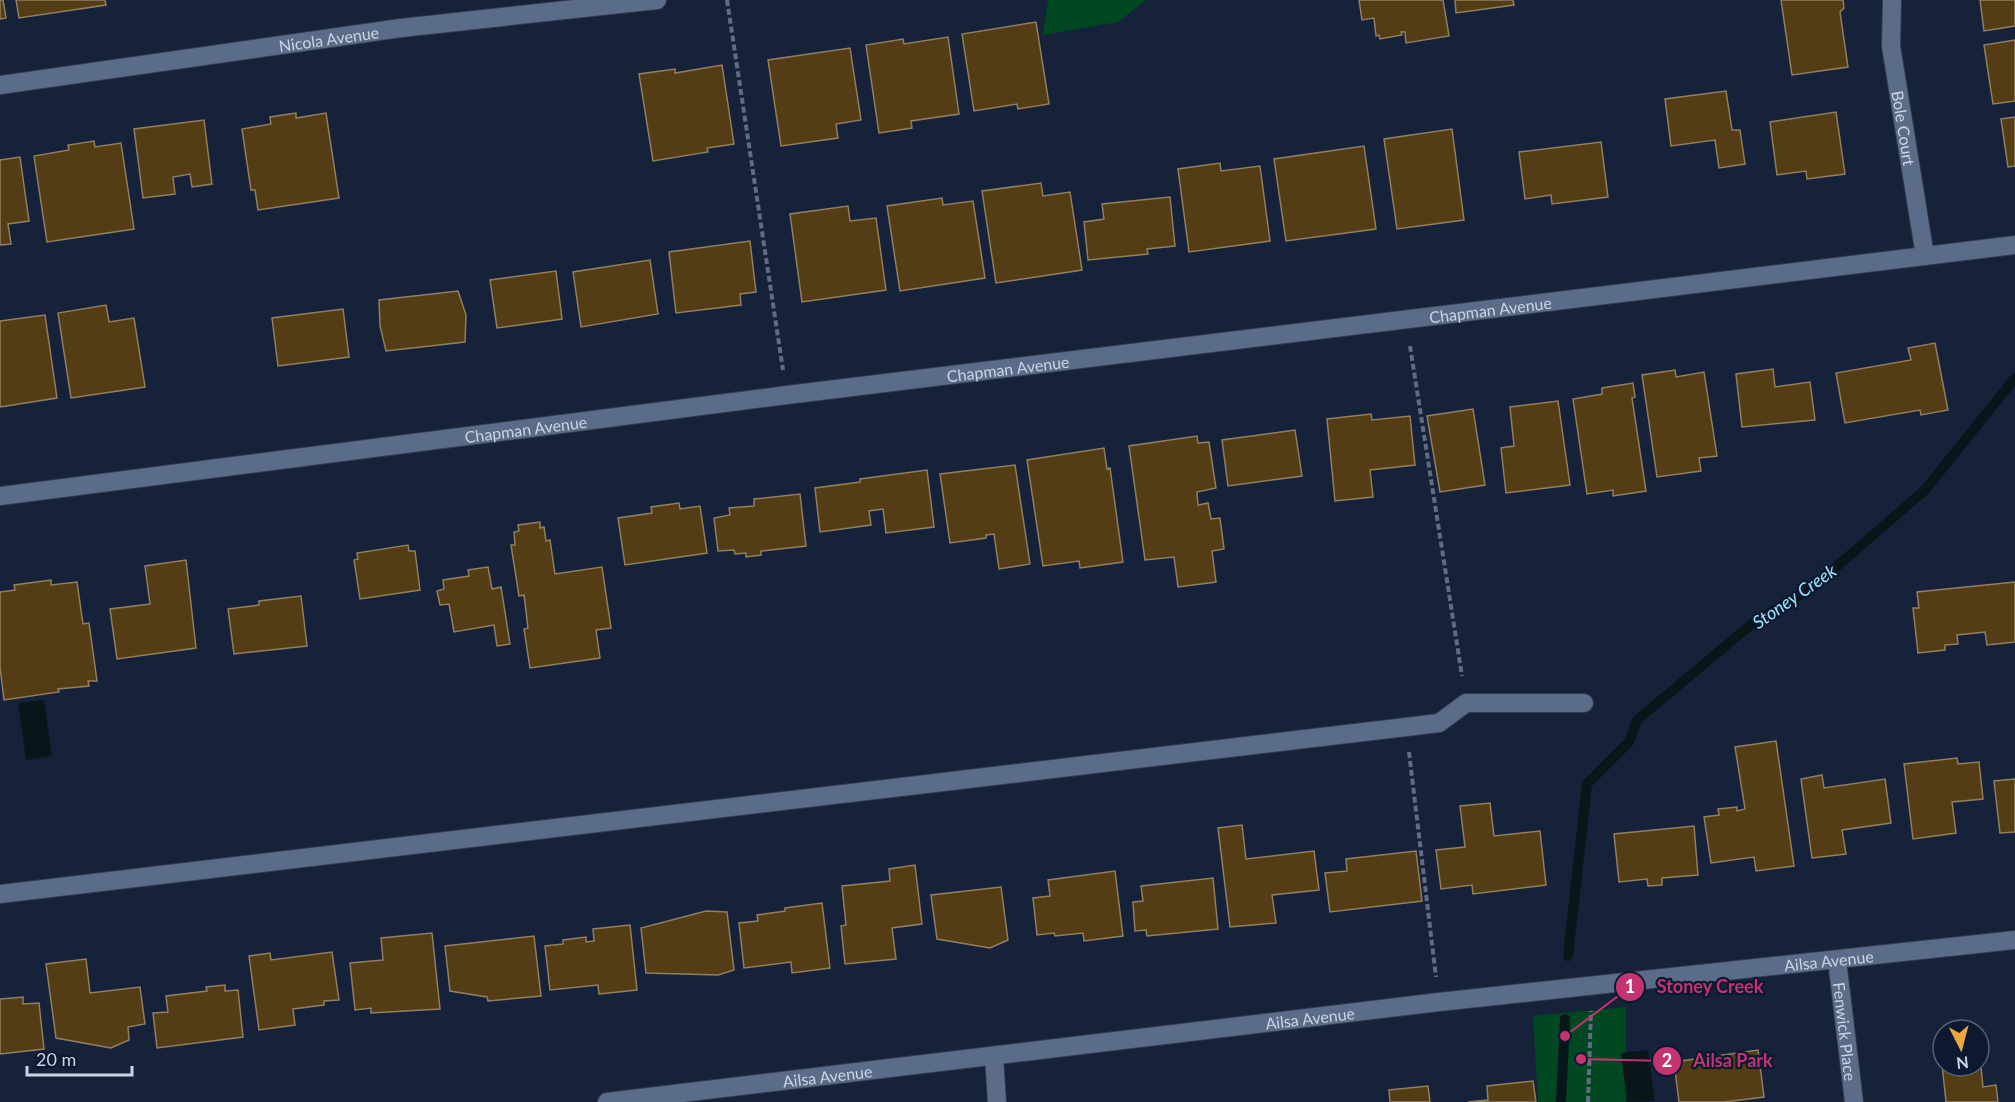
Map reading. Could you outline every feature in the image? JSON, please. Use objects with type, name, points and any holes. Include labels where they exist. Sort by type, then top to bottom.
[{"type":"street","name":"Nicola Avenue","points":[[0,85],[401,28],[657,0]]},
{"type":"street","name":"Bole Court","points":[[1892,0],[1891,46],[1925,256]]},
{"type":"street","name":"Chapman Avenue","points":[[0,496],[787,395],[2015,245]]},
{"type":"street","points":[[0,894],[1439,723],[1466,704],[1584,703]]},
{"type":"street","name":"Ailsa Avenue","points":[[607,1102],[1439,1002],[2015,940]]},
{"type":"street","name":"Fenwick Place","points":[[1837,960],[1854,1102]]},
{"type":"street","points":[[994,1057],[997,1102]]},
{"type":"path","points":[[727,0],[783,374]]},
{"type":"path","points":[[1410,343],[1466,704]]},
{"type":"path","points":[[1406,727],[1436,980]]},
{"type":"path","points":[[1588,1102],[1591,986]]},
{"type":"green space","points":[[1048,0],[1146,0],[1118,22],[1043,35]]},
{"type":"green space","points":[[1626,1007],[1626,1102],[1538,1102],[1533,1016]]},
{"type":"shaded area","points":[[44,700],[52,756],[26,760],[18,703]]},
{"type":"shaded area","points":[[1648,1050],[1655,1101],[1627,1102],[1621,1053]]},
{"type":"building","points":[[0,0],[3,0],[6,18],[0,19]]},
{"type":"building","points":[[16,0],[105,0],[106,5],[19,18]]},
{"type":"building","points":[[1359,0],[1443,0],[1449,36],[1406,43],[1405,32],[1401,32],[1402,35],[1380,39],[1379,35],[1376,36],[1374,18],[1362,20]]},
{"type":"building","points":[[1455,0],[1513,0],[1514,5],[1456,13]]},
{"type":"building","points":[[1781,0],[1843,0],[1844,8],[1840,12],[1848,67],[1792,75]]},
{"type":"building","points":[[1980,0],[2015,0],[2015,26],[1984,31]]},
{"type":"building","points":[[1036,22],[1049,104],[1018,109],[1017,104],[974,111],[962,34]]},
{"type":"building","points":[[948,37],[959,114],[911,121],[912,128],[879,133],[866,45],[903,39],[904,44]]},
{"type":"building","points":[[2015,40],[2015,101],[1993,104],[1984,45]]},
{"type":"building","points":[[850,48],[861,120],[836,124],[838,138],[781,146],[768,60]]},
{"type":"building","points":[[722,65],[734,144],[707,148],[708,152],[653,161],[639,74],[675,69],[675,73]]},
{"type":"building","points":[[1726,91],[1732,130],[1740,130],[1745,164],[1719,168],[1715,140],[1671,146],[1665,99]]},
{"type":"building","points":[[1836,112],[1845,174],[1807,179],[1806,171],[1777,175],[1770,122]]},
{"type":"building","points":[[296,113],[296,118],[326,113],[339,198],[258,210],[255,190],[251,190],[242,129],[271,124],[270,117]]},
{"type":"building","points":[[2015,117],[2015,166],[2008,167],[2001,119]]},
{"type":"building","points":[[204,120],[212,184],[192,187],[190,174],[173,177],[175,194],[143,198],[134,129]]},
{"type":"building","points":[[1452,129],[1464,220],[1397,229],[1384,139]]},
{"type":"building","points":[[94,141],[95,147],[121,143],[134,229],[47,242],[34,156],[69,150],[68,145]]},
{"type":"building","points":[[1601,142],[1608,197],[1552,204],[1551,195],[1525,199],[1519,152]]},
{"type":"building","points":[[1364,146],[1376,229],[1286,241],[1274,159]]},
{"type":"building","points":[[20,157],[29,221],[8,224],[11,244],[0,245],[0,160]]},
{"type":"building","points":[[1220,163],[1221,171],[1260,166],[1270,241],[1189,252],[1178,169]]},
{"type":"building","points":[[1041,183],[1043,196],[1070,192],[1082,270],[996,283],[982,191]]},
{"type":"building","points":[[1170,197],[1175,246],[1147,249],[1148,254],[1088,260],[1084,222],[1104,219],[1102,204]]},
{"type":"building","points":[[942,198],[943,205],[973,201],[985,278],[900,291],[887,206]]},
{"type":"building","points":[[848,206],[850,221],[876,218],[886,290],[802,302],[790,214]]},
{"type":"building","points":[[750,241],[756,292],[740,294],[741,305],[676,313],[669,252]]},
{"type":"building","points":[[650,260],[658,314],[581,327],[573,272]]},
{"type":"building","points":[[556,271],[562,319],[497,328],[490,280]]},
{"type":"building","points":[[458,291],[466,315],[465,342],[386,351],[380,326],[379,300]]},
{"type":"building","points":[[106,305],[109,322],[134,318],[145,387],[71,398],[58,313]]},
{"type":"building","points":[[343,309],[349,357],[278,366],[272,318]]},
{"type":"building","points":[[45,315],[57,398],[0,407],[0,321]]},
{"type":"building","points":[[1935,343],[1948,410],[1921,415],[1920,410],[1845,423],[1836,373],[1911,360],[1908,348]]},
{"type":"building","points":[[1773,369],[1775,387],[1810,382],[1815,420],[1742,427],[1736,374]]},
{"type":"building","points":[[1675,370],[1676,377],[1704,372],[1717,456],[1699,458],[1701,471],[1657,477],[1642,375]]},
{"type":"building","points":[[1633,383],[1635,397],[1632,398],[1646,491],[1613,496],[1613,490],[1587,494],[1573,399],[1602,394],[1602,388]]},
{"type":"building","points":[[1558,401],[1570,485],[1506,493],[1501,448],[1514,446],[1510,407]]},
{"type":"building","points":[[1473,409],[1485,485],[1440,492],[1427,416]]},
{"type":"building","points":[[1371,414],[1372,420],[1410,416],[1415,465],[1370,470],[1373,497],[1335,501],[1327,419]]},
{"type":"building","points":[[1295,430],[1302,476],[1228,486],[1222,440]]},
{"type":"building","points":[[1197,436],[1198,443],[1209,442],[1216,488],[1197,492],[1198,505],[1208,503],[1211,519],[1220,518],[1224,549],[1212,551],[1216,582],[1178,587],[1174,557],[1145,560],[1129,446]]},
{"type":"building","points":[[1104,448],[1107,469],[1110,468],[1123,562],[1080,568],[1079,561],[1043,566],[1027,460]]},
{"type":"building","points":[[1015,465],[1030,564],[999,569],[994,534],[986,535],[986,538],[950,543],[940,474]]},
{"type":"building","points":[[927,470],[934,527],[886,533],[883,509],[869,511],[871,525],[820,532],[815,488]]},
{"type":"building","points":[[800,494],[806,546],[761,551],[761,555],[746,557],[746,553],[735,554],[734,550],[718,551],[714,518],[730,515],[729,508],[754,506],[754,499]]},
{"type":"building","points":[[679,503],[680,509],[700,506],[707,553],[625,565],[618,518],[652,513],[651,507]]},
{"type":"building","points":[[540,522],[540,528],[544,527],[546,541],[550,540],[555,574],[602,567],[611,628],[596,630],[600,658],[530,668],[524,629],[528,628],[524,595],[519,596],[511,545],[515,545],[514,532],[519,531],[518,525]]},
{"type":"building","points":[[408,545],[409,551],[415,551],[420,590],[360,599],[354,560],[358,559],[357,553]]},
{"type":"building","points":[[186,560],[196,648],[117,659],[110,609],[150,604],[145,566]]},
{"type":"building","points":[[488,567],[492,589],[501,587],[510,644],[497,646],[494,625],[454,632],[449,604],[440,605],[437,591],[444,589],[443,580],[469,576],[468,570]]},
{"type":"building","points":[[51,580],[51,585],[77,582],[83,624],[89,623],[97,681],[88,681],[89,686],[58,689],[59,692],[4,700],[0,667],[0,592],[15,590],[14,585]]},
{"type":"building","points":[[2015,582],[2015,642],[1987,645],[1985,632],[1957,635],[1958,644],[1945,645],[1945,650],[1918,653],[1913,608],[1919,608],[1917,592]]},
{"type":"building","points":[[301,596],[307,646],[234,654],[228,609],[259,605],[259,601]]},
{"type":"building","points":[[1776,741],[1794,866],[1756,871],[1754,857],[1711,863],[1704,817],[1719,815],[1718,809],[1737,807],[1737,811],[1745,809],[1735,747]]},
{"type":"building","points":[[1957,758],[1958,764],[1979,762],[1983,799],[1952,802],[1956,833],[1913,839],[1904,764]]},
{"type":"building","points":[[1822,775],[1824,788],[1885,779],[1891,823],[1842,830],[1846,854],[1812,858],[1801,779]]},
{"type":"building","points":[[2015,779],[2015,832],[2000,833],[1994,781]]},
{"type":"building","points":[[1490,803],[1494,836],[1540,831],[1546,885],[1473,894],[1472,885],[1441,889],[1436,850],[1465,847],[1460,806]]},
{"type":"building","points":[[1242,825],[1246,859],[1314,851],[1319,890],[1272,895],[1276,923],[1230,927],[1218,828]]},
{"type":"building","points":[[1694,826],[1698,875],[1662,878],[1662,885],[1648,886],[1647,879],[1619,882],[1614,834]]},
{"type":"building","points":[[1416,851],[1422,901],[1330,912],[1325,873],[1347,871],[1346,859]]},
{"type":"building","points":[[915,865],[922,924],[892,928],[896,959],[845,964],[841,926],[846,925],[842,886],[890,881],[889,869]]},
{"type":"building","points":[[1115,871],[1123,936],[1084,941],[1083,933],[1037,935],[1033,898],[1050,896],[1048,880]]},
{"type":"building","points":[[1213,878],[1218,929],[1147,936],[1146,930],[1135,931],[1133,902],[1143,901],[1141,886]]},
{"type":"building","points":[[1001,887],[1008,940],[990,948],[937,939],[931,895]]},
{"type":"building","points":[[822,903],[830,968],[792,973],[791,962],[744,968],[739,923],[758,921],[757,915],[785,911],[785,908]]},
{"type":"building","points":[[706,911],[727,912],[734,970],[718,975],[646,973],[641,928]]},
{"type":"building","points":[[630,925],[637,990],[599,994],[598,985],[550,990],[545,946],[563,944],[563,940],[586,937],[586,942],[594,941],[593,929]]},
{"type":"building","points":[[432,933],[440,1009],[371,1013],[371,1008],[355,1010],[350,963],[383,960],[381,938]]},
{"type":"building","points":[[534,936],[541,996],[488,1001],[487,997],[450,991],[445,946]]},
{"type":"building","points":[[332,952],[339,1000],[324,1001],[324,1005],[293,1009],[295,1025],[259,1030],[249,956],[270,953],[271,960]]},
{"type":"building","points":[[86,959],[90,993],[140,987],[145,1024],[128,1027],[129,1040],[111,1048],[56,1038],[46,964]]},
{"type":"building","points":[[225,985],[225,991],[238,990],[243,1037],[157,1048],[153,1013],[168,1012],[166,996],[207,991],[206,987]]},
{"type":"building","points":[[23,997],[23,1004],[39,1003],[44,1049],[0,1054],[0,999]]},
{"type":"building","points":[[1758,1050],[1764,1097],[1724,1102],[1679,1102],[1674,1062]]},
{"type":"building","points":[[1943,1078],[1982,1078],[1983,1087],[1996,1085],[1998,1102],[1946,1102]]},
{"type":"building","points":[[1533,1081],[1536,1102],[1468,1102],[1488,1100],[1487,1086]]},
{"type":"building","points":[[1428,1086],[1430,1102],[1390,1102],[1389,1090]]},
{"type":"waterway","name":"Stoney Creek","points":[[1568,956],[1587,784],[1629,742],[1637,720],[1753,623],[1813,587],[1925,490],[2015,378]]},
{"type":"waterway","name":"Stoney Creek","points":[[1561,1102],[1565,1019]]},
{"type":"place","name":"Stoney Creek","points":[[1565,1036]]},
{"type":"place","name":"Ailsa Park","points":[[1581,1059]]}]
